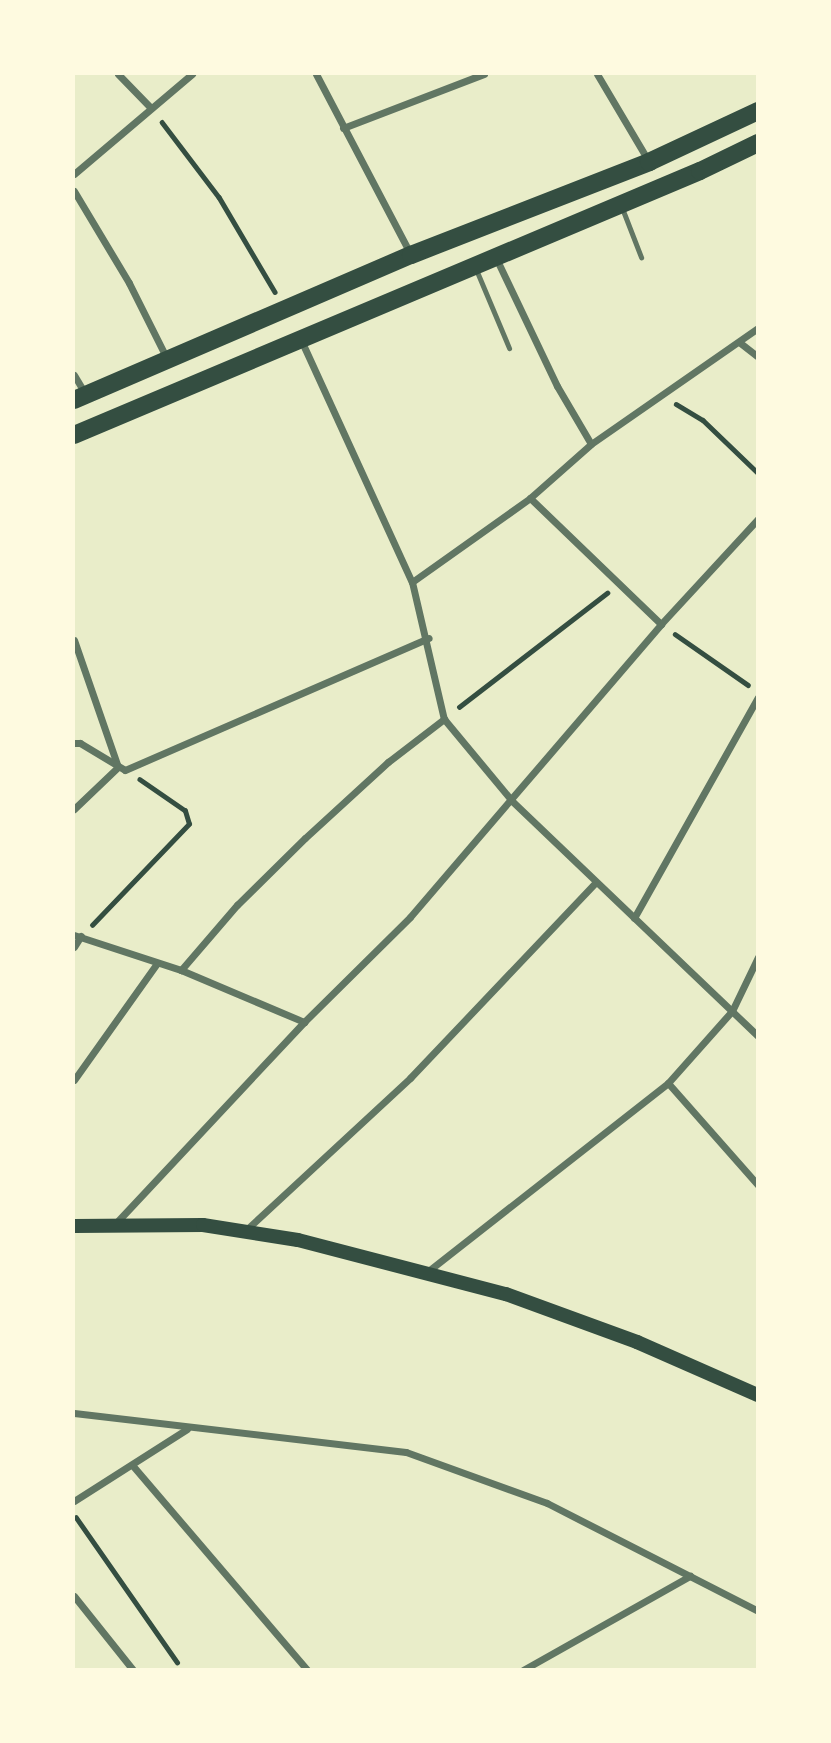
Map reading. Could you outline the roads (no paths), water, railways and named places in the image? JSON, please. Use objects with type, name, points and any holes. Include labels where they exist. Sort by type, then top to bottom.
[{"type":"main road","points":[[80,398],[411,255],[649,162],[758,111]]},
{"type":"main road","points":[[74,435],[620,205],[758,143]]},
{"type":"main road","points":[[74,1226],[203,1225],[247,1230],[427,1272],[506,1294],[588,1324],[758,1395]]},
{"type":"street","points":[[118,74],[150,107]]},
{"type":"street","points":[[74,174],[192,74]]},
{"type":"street","points":[[317,74],[411,255]]},
{"type":"street","points":[[343,128],[484,74]]},
{"type":"street","points":[[597,74],[649,162]]},
{"type":"street","points":[[74,191],[129,283],[168,360]]},
{"type":"street","points":[[495,257],[557,386],[591,444]]},
{"type":"street","points":[[412,582],[530,498],[591,444],[758,328]]},
{"type":"street","points":[[301,340],[412,582],[428,638],[444,719],[512,801],[758,1036]]},
{"type":"street","points":[[739,342],[758,357]]},
{"type":"street","points":[[74,374],[80,398]]},
{"type":"street","points":[[530,498],[661,624]]},
{"type":"street","points":[[113,1227],[304,1022],[410,917],[661,624],[758,519]]},
{"type":"street","points":[[74,809],[121,768],[428,638]]},
{"type":"street","points":[[74,640],[121,768]]},
{"type":"street","points":[[634,918],[758,694]]},
{"type":"street","points":[[181,970],[237,905],[305,838],[388,762],[444,719]]},
{"type":"street","points":[[74,743],[80,743],[121,768]]},
{"type":"street","points":[[247,1230],[410,1078],[595,883]]},
{"type":"street","points":[[74,947],[77,936],[157,962],[304,1022]]},
{"type":"street","points":[[427,1272],[668,1083],[732,1011],[758,957]]},
{"type":"street","points":[[74,1080],[157,962]]},
{"type":"street","points":[[668,1083],[758,1185]]},
{"type":"street","points":[[74,1413],[188,1429],[254,1432],[406,1452],[547,1503],[758,1611]]},
{"type":"street","points":[[74,1501],[188,1429]]},
{"type":"street","points":[[133,1466],[306,1670]]},
{"type":"street","points":[[523,1670],[690,1576]]},
{"type":"street","points":[[74,1596],[133,1670]]},
{"type":"lane","points":[[620,205],[641,257]]},
{"type":"lane","points":[[474,266],[509,348]]}]
